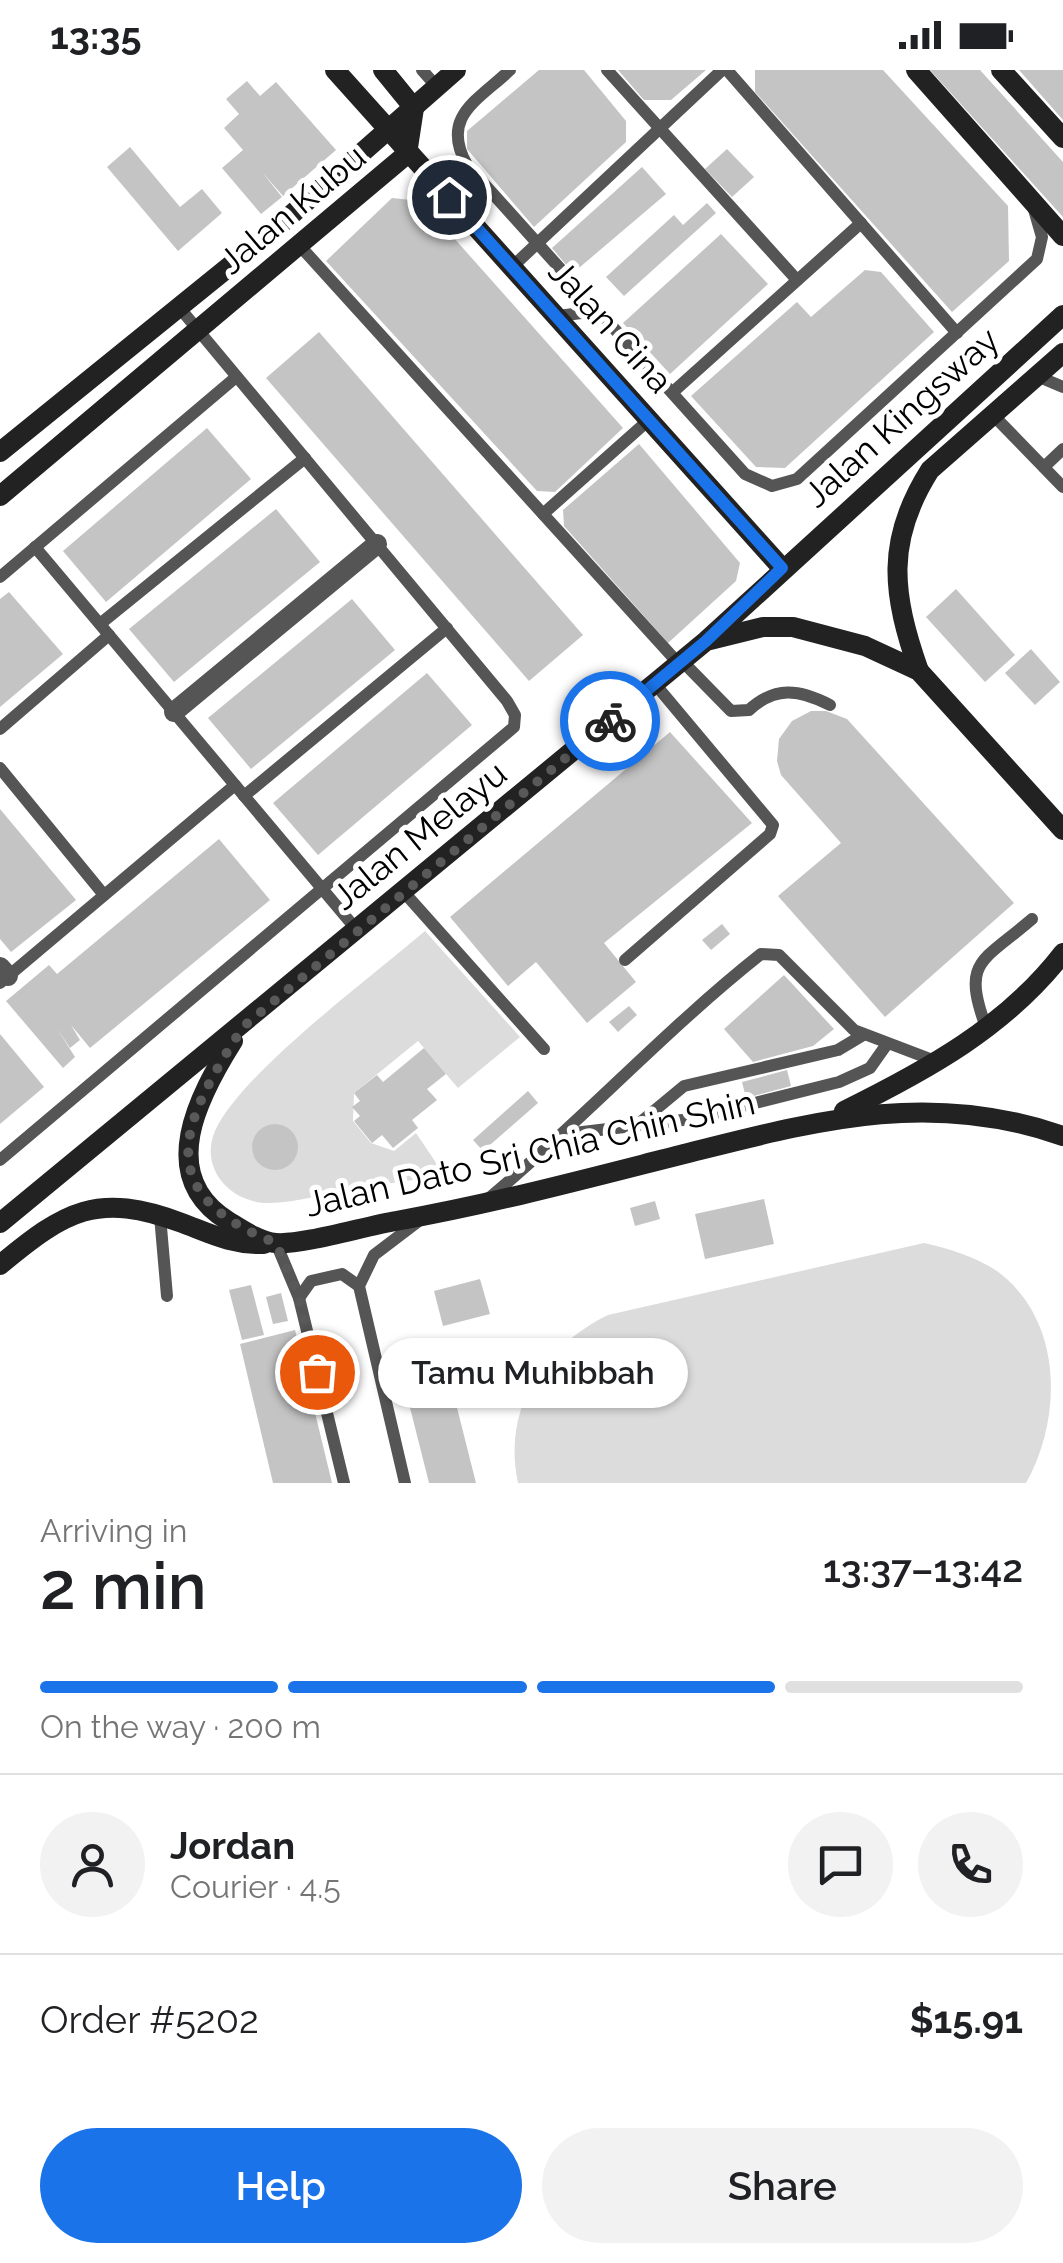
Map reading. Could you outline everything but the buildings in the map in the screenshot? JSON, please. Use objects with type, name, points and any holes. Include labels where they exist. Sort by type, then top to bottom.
[{"type":"main road","name":"Jalan Cina","points":[[334,70],[782,568]]},
{"type":"main road","points":[[383,70],[414,108],[456,70]]},
{"type":"main road","points":[[916,70],[1063,236]]},
{"type":"main road","points":[[1001,70],[1063,138]]},
{"type":"main road","name":"Jalan Kubu","points":[[0,452],[414,108]]},
{"type":"main road","name":"Jalan Kubu","points":[[0,496],[407,154],[414,108]]},
{"type":"main road","name":"Jalan Kingsway","points":[[782,568],[1063,315]]},
{"type":"main road","name":"Jalan Kingsway","points":[[919,671],[903,625],[895,576],[902,524],[930,470],[1063,352]]},
{"type":"main road","name":"Jalan Melayu","points":[[0,1223],[243,1027],[356,928],[655,684],[782,568]]},
{"type":"main road","points":[[706,641],[763,627],[793,627],[865,646],[919,671],[1063,830]]},
{"type":"main road","name":"Jalan Dato Sri Chia Chin Shin","points":[[833,1117],[938,1062],[986,1030],[1017,1004],[1063,953]]},
{"type":"main road","name":"Jalan Dato Sri Chia Chin Shin","points":[[243,1027],[206,1085],[191,1122],[187,1158],[198,1190],[220,1216],[276,1243],[426,1216],[833,1117],[925,1110],[1022,1121],[1063,1136]]},
{"type":"main road","points":[[1022,1121],[1063,1147]]},
{"type":"main road","points":[[0,1265],[72,1212],[106,1206],[160,1216],[214,1238],[244,1244],[276,1243]]},
{"type":"street","points":[[174,712],[377,544]]},
{"type":"lane","points":[[422,70],[436,88]]},
{"type":"lane","points":[[510,70],[460,116],[455,132],[466,166],[745,474],[772,486],[797,479],[1037,258],[1042,237],[1031,199]]},
{"type":"lane","points":[[606,70],[797,280]]},
{"type":"lane","points":[[512,266],[724,70],[958,333]]},
{"type":"lane","points":[[673,392],[860,223]]},
{"type":"lane","points":[[300,246],[543,514],[731,711],[749,710],[765,695],[790,691],[830,705]]},
{"type":"lane","points":[[0,1160],[514,727],[515,715],[507,701],[178,306]]},
{"type":"lane","points":[[558,316],[598,311]]},
{"type":"lane","points":[[1037,376],[1063,387]]},
{"type":"lane","points":[[0,577],[235,378]]},
{"type":"lane","points":[[993,415],[1063,487]]},
{"type":"lane","points":[[543,514],[651,418]]},
{"type":"lane","points":[[1044,467],[1063,450]]},
{"type":"lane","points":[[0,729],[105,630],[304,458]]},
{"type":"lane","points":[[35,547],[356,928]]},
{"type":"lane","points":[[3,975],[447,628]]},
{"type":"lane","points":[[625,960],[770,834],[773,825],[655,684]]},
{"type":"lane","points":[[0,768],[104,895]]},
{"type":"lane","points":[[402,890],[544,1049]]},
{"type":"lane","points":[[986,1030],[972,989],[974,974],[980,963],[1032,919]]},
{"type":"lane","points":[[485,1201],[566,1134],[692,1012],[761,954],[778,956],[863,1036],[938,1062]]},
{"type":"lane","points":[[636,1126],[684,1086],[838,1050],[863,1036]]},
{"type":"lane","points":[[566,1134],[691,1119],[838,1082],[870,1068],[887,1044]]},
{"type":"lane","points":[[160,1216],[167,1296]]},
{"type":"lane","points":[[405,1483],[359,1286],[374,1255],[426,1216]]},
{"type":"lane","points":[[276,1243],[299,1298],[344,1483]]},
{"type":"lane","points":[[299,1298],[311,1281],[342,1274],[359,1286]]},
{"type":"shaded area","points":[[425,931],[520,1037],[458,1088],[418,1041],[354,1093],[353,1121],[371,1143],[394,1151],[416,1133],[441,1170],[412,1180],[279,1203],[254,1201],[230,1190],[221,1181],[211,1158],[215,1131],[229,1108],[279,1054]]},
{"type":"shaded area","points":[[924,1243],[962,1254],[997,1271],[1019,1291],[1035,1316],[1045,1342],[1050,1400],[1038,1457],[1026,1483],[518,1483],[516,1430],[522,1405],[547,1362],[585,1328],[608,1315]]},
{"type":"way so far","points":[[317,1372],[299,1298],[276,1243],[220,1216],[198,1190],[187,1158],[191,1122],[206,1085],[243,1027],[356,928],[610,721]]},
{"type":"place","name":"Tamu Muhibbah","points":[[317,1372]]},
{"type":"route","points":[[449,197],[782,568],[706,641],[610,721]]}]
